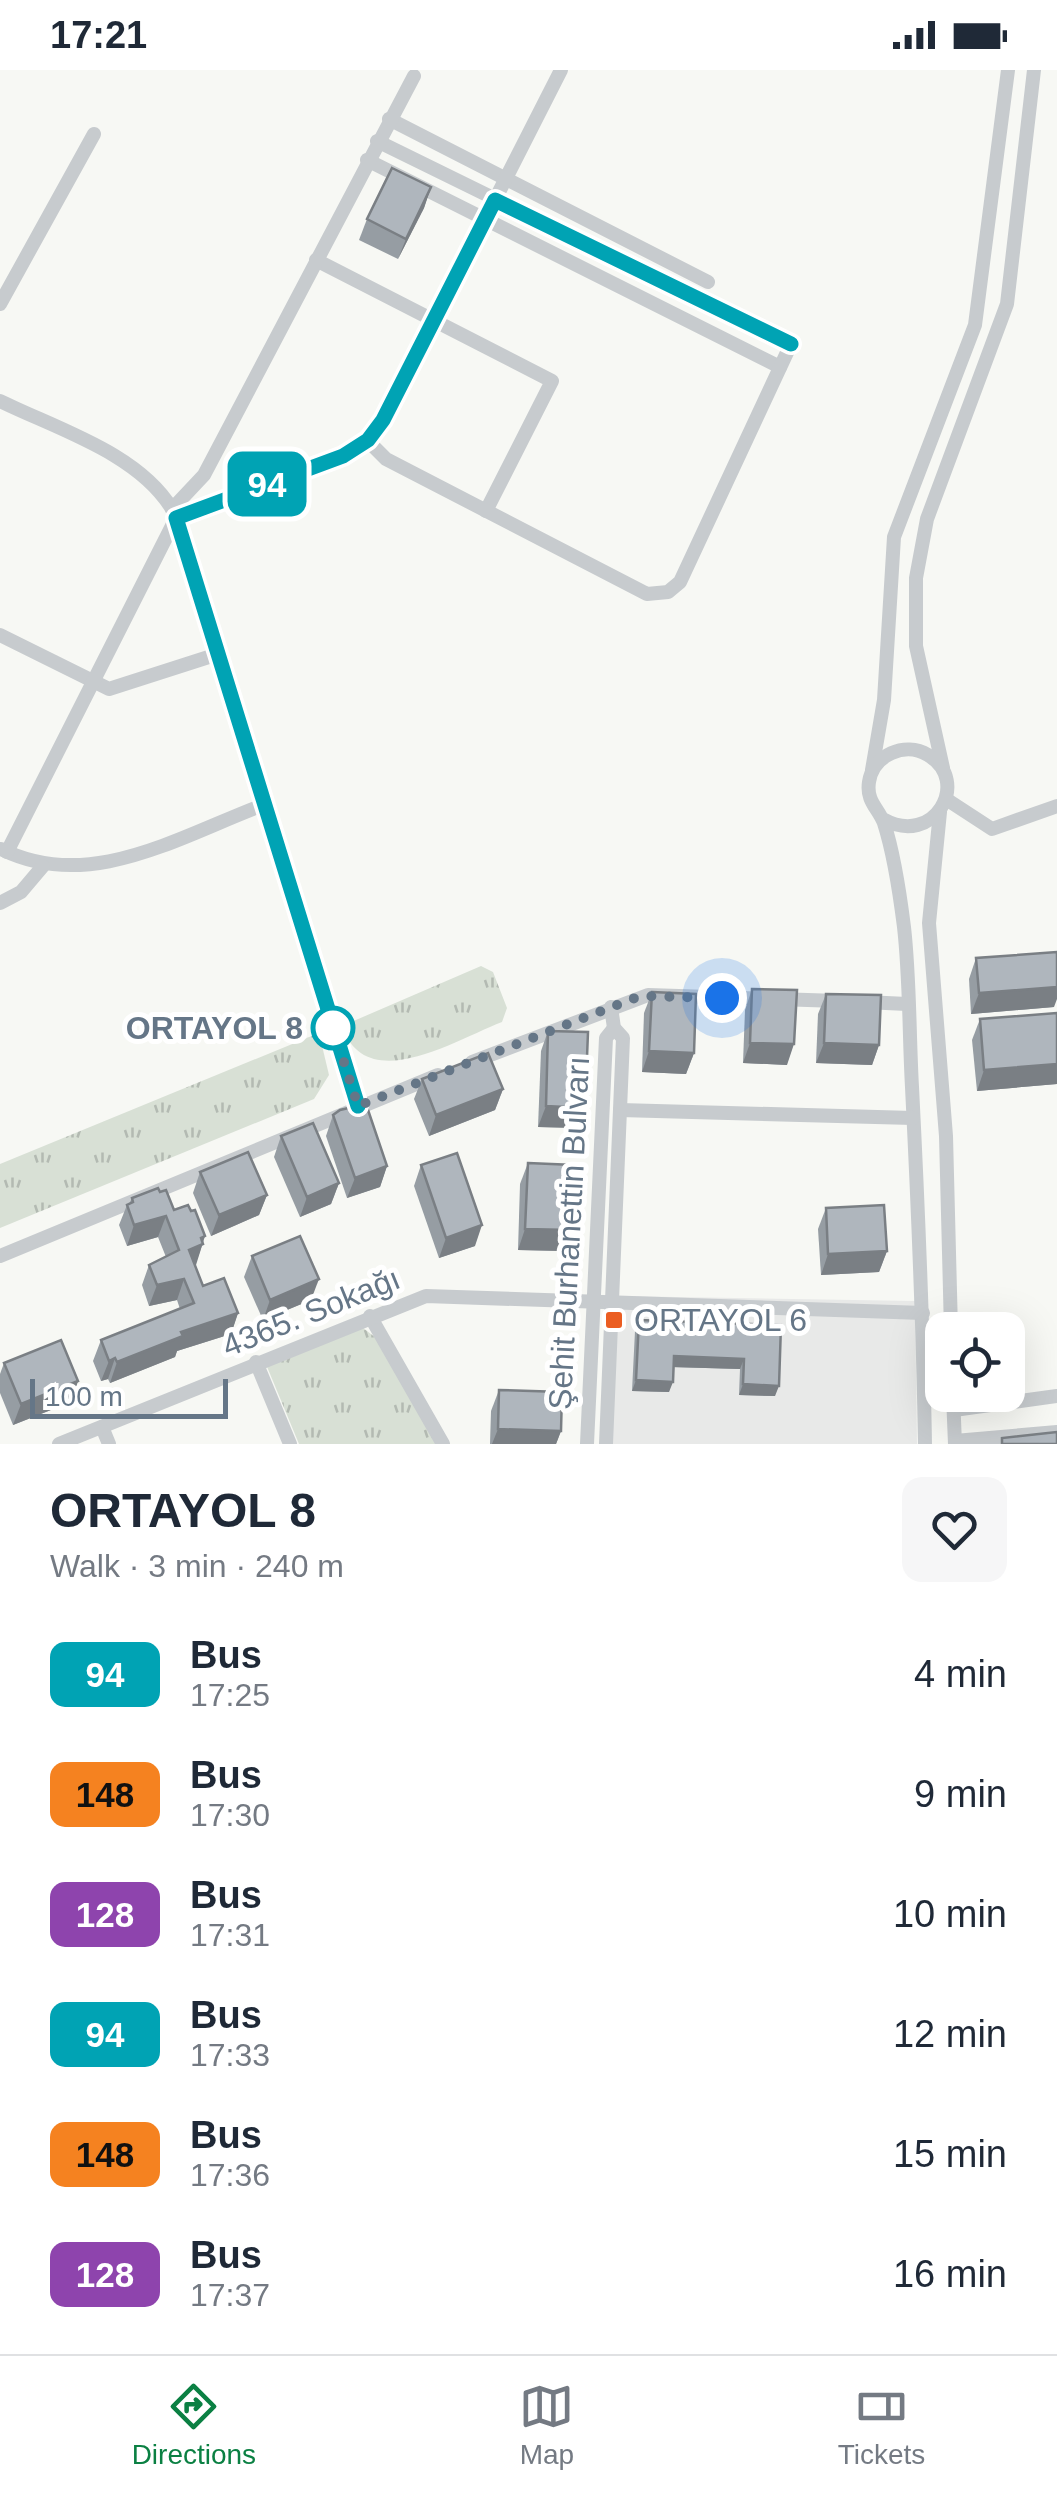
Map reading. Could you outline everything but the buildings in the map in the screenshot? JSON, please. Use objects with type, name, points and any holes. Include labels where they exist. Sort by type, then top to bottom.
[{"type":"street","points":[[174,514],[343,456],[368,440],[434,321],[561,70]]},
{"type":"street","points":[[925,1444],[923,1313],[904,926],[883,819],[869,798],[884,700],[894,537],[975,325],[1008,70]]},
{"type":"street","points":[[951,1312],[946,1136],[929,923],[944,774],[916,646],[916,578],[927,519],[1007,304],[1034,70]]},
{"type":"street","points":[[264,804],[107,864],[75,869],[42,866],[3,850],[92,683],[174,514],[204,475],[376,141],[414,76]]},
{"type":"street","points":[[389,119],[708,282]]},
{"type":"street","points":[[0,304],[94,134]]},
{"type":"street","points":[[368,440],[386,459],[647,594],[672,589],[680,582],[791,344],[376,141]]},
{"type":"street","points":[[367,160],[780,367]]},
{"type":"street","points":[[605,280],[623,239]]},
{"type":"street","points":[[316,260],[552,381],[486,511]]},
{"type":"street","points":[[0,401],[125,463],[153,484],[174,514],[358,1106]]},
{"type":"street","points":[[0,636],[92,683],[120,688],[218,654]]},
{"type":"street","points":[[872,772],[890,754],[915,750],[938,763],[944,774]]},
{"type":"street","points":[[883,819],[907,828],[920,826],[943,805]]},
{"type":"street","points":[[943,805],[992,830],[1057,806]]},
{"type":"street","points":[[0,903],[30,884],[42,866]]},
{"type":"street","points":[[0,1256],[358,1106],[648,995],[908,1004]]},
{"type":"street","points":[[611,1007],[614,1028]]},
{"type":"street","name":"Şehit Burhanettin Bulvarı","points":[[586,1444],[606,1038],[614,1028],[623,1038],[606,1444]]},
{"type":"street","points":[[620,1110],[913,1118]]},
{"type":"street","name":"4365. Sokağı","points":[[60,1444],[410,1300],[444,1294],[594,1303],[923,1313]]},
{"type":"street","points":[[370,1316],[443,1444]]},
{"type":"street","points":[[256,1362],[290,1444]]},
{"type":"street","points":[[1025,1398],[1057,1396]]},
{"type":"street","points":[[954,1412],[954,1442],[1057,1432]]},
{"type":"street","points":[[102,1427],[110,1444]]},
{"type":"shaded area","points":[[618,1296],[915,1301],[917,1444],[610,1444]]},
{"type":"green space","points":[[481,966],[493,972],[507,1008],[502,1022],[461,1040],[391,1061],[371,1058],[354,1047],[342,1026]]},
{"type":"green space","points":[[319,1033],[329,1075],[314,1099],[0,1228],[0,1164]]},
{"type":"green space","points":[[353,1320],[376,1338],[440,1444],[299,1444],[263,1357]]},
{"type":"bus line","name":"94","points":[[358,1106],[176,518],[343,456],[368,440],[383,420],[495,200],[791,344]]},
{"type":"place","name":"ORTAYOL 8","points":[[333,1028]]},
{"type":"place","name":"ORTAYOL 6","points":[[614,1320]]},
{"type":"route","points":[[333,1028],[358,1106],[640,996],[722,998]]}]
